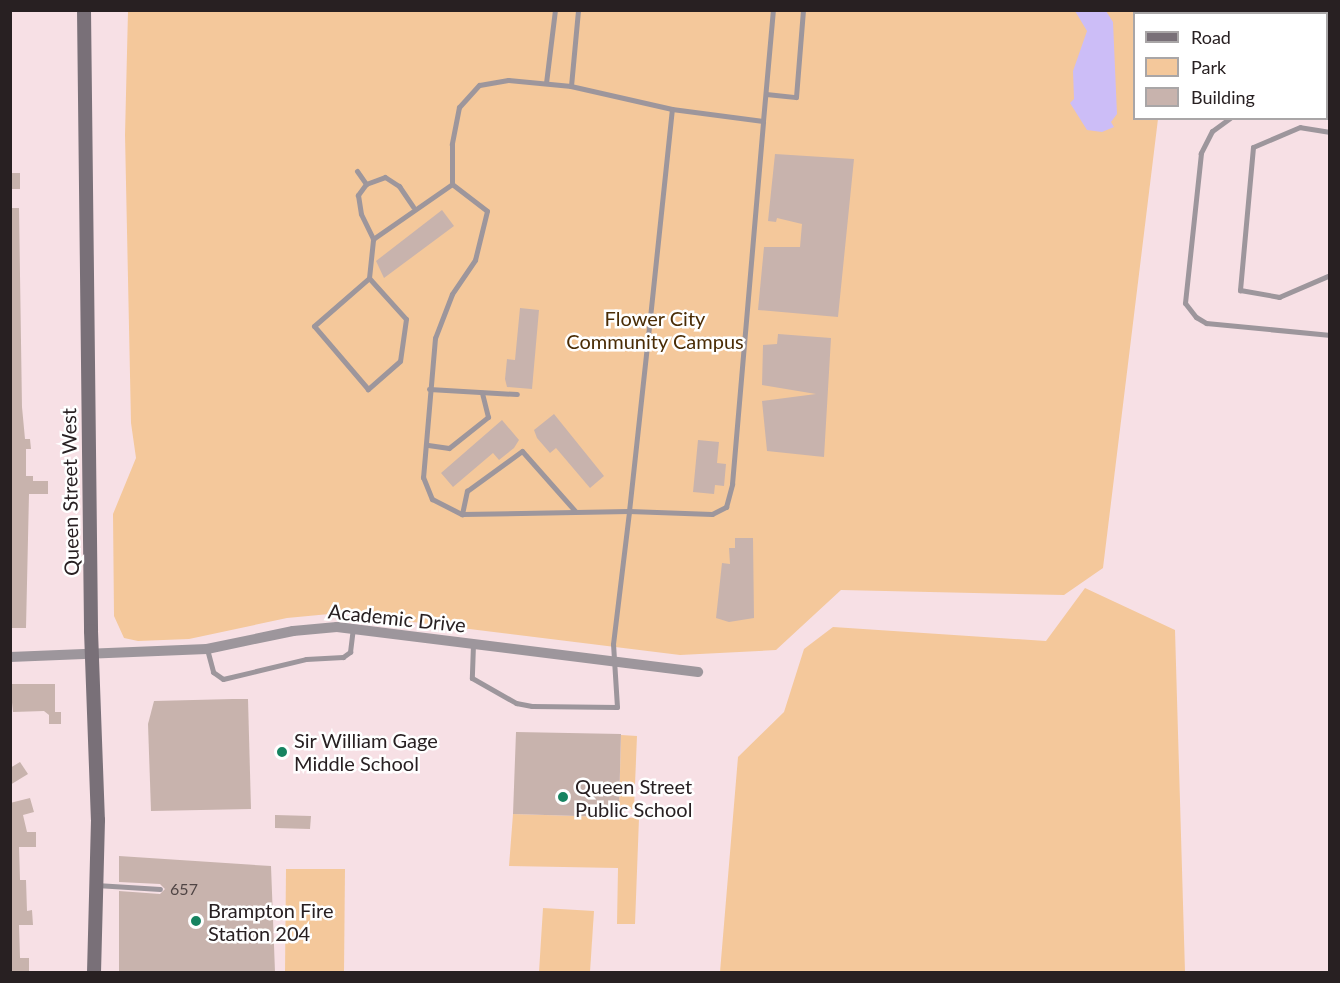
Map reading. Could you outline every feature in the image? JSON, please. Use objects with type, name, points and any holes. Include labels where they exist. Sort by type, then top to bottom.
[{"type":"main road","name":"Queen Street West","points":[[84,10],[93,654],[98,820],[94,885],[94,972]]},
{"type":"street","name":"Academic Drive","points":[[10,657],[207,649],[306,629],[353,628],[698,672]]},
{"type":"lane","points":[[546,83],[555,10]]},
{"type":"lane","points":[[571,86],[578,10]]},
{"type":"lane","points":[[452,184],[487,210],[475,260],[452,294],[435,338],[429,389],[428,445],[423,477],[432,499],[462,514],[575,511],[712,514],[726,507],[732,484],[773,10]]},
{"type":"lane","points":[[766,94],[795,97],[803,10]]},
{"type":"lane","points":[[452,184],[452,144],[459,107],[479,85],[508,80],[571,86],[672,109],[763,121]]},
{"type":"lane","points":[[473,644],[472,678],[494,693],[532,706],[617,706],[614,644],[672,109]]},
{"type":"lane","points":[[1227,120],[1212,131],[1201,153],[1185,303],[1196,317],[1206,323],[1329,335]]},
{"type":"lane","points":[[1300,127],[1301,120]]},
{"type":"lane","points":[[1329,132],[1300,127],[1253,147],[1240,290],[1279,297],[1329,275]]},
{"type":"lane","points":[[357,171],[366,184]]},
{"type":"lane","points":[[369,278],[406,319],[400,361],[368,389],[314,326],[369,278],[373,239],[361,214],[358,195],[366,184],[385,177],[399,186],[413,207]]},
{"type":"lane","points":[[373,239],[413,207],[452,184]]},
{"type":"lane","points":[[429,389],[517,394]]},
{"type":"lane","points":[[428,445],[449,448],[489,417],[483,393]]},
{"type":"lane","points":[[462,514],[467,492],[522,451],[575,511]]},
{"type":"lane","points":[[207,649],[213,672],[223,679],[306,659],[343,657],[350,652],[353,628]]},
{"type":"lane","points":[[94,885],[160,889]]},
{"type":"green space","name":"Flower City Community Campus","points":[[128,11],[1171,11],[1133,12],[1133,120],[1158,120],[1103,568],[1064,595],[841,590],[776,650],[680,655],[340,613],[287,618],[189,639],[138,641],[124,638],[114,616],[113,514],[136,458],[131,423],[125,135]]},
{"type":"green space","points":[[1085,588],[1175,630],[1185,972],[720,972],[738,757],[784,712],[804,649],[833,627],[1046,641]]},
{"type":"green space","points":[[621,735],[637,736],[634,809],[619,809]]},
{"type":"green space","points":[[513,814],[639,818],[635,924],[617,924],[618,868],[509,866]]},
{"type":"green space","points":[[286,869],[345,869],[344,972],[285,972]]},
{"type":"green space","points":[[543,908],[594,911],[590,972],[539,972]]},
{"type":"shaded area","points":[[1075,11],[1106,11],[1113,22],[1117,114],[1111,122],[1114,127],[1102,132],[1087,130],[1070,103],[1074,99],[1073,71],[1087,31]]},
{"type":"building","points":[[775,154],[854,159],[838,317],[758,310],[764,247],[800,247],[802,224],[777,218],[776,222],[768,221]]},
{"type":"building","points":[[10,173],[20,173],[20,189],[10,189]]},
{"type":"building","points":[[10,208],[19,208],[22,407],[25,439],[30,439],[31,449],[26,449],[26,476],[33,476],[33,481],[48,481],[48,494],[29,494],[26,628],[10,628]]},
{"type":"building","points":[[442,210],[454,226],[384,278],[376,261]]},
{"type":"building","points":[[520,308],[539,310],[532,389],[507,387],[505,379],[507,359],[515,360]]},
{"type":"building","points":[[778,334],[831,338],[824,457],[767,451],[762,401],[816,394],[762,385],[763,345],[777,344]]},
{"type":"building","points":[[554,414],[604,476],[590,488],[556,448],[550,453],[537,438],[534,430]]},
{"type":"building","points":[[502,420],[519,440],[514,448],[499,460],[493,453],[453,487],[441,473]]},
{"type":"building","points":[[698,440],[719,442],[717,463],[726,464],[724,486],[715,485],[714,494],[693,492]]},
{"type":"building","points":[[735,538],[753,538],[754,618],[729,622],[716,618],[722,563],[730,564],[729,548],[735,548]]},
{"type":"building","points":[[10,684],[55,684],[55,712],[61,712],[61,724],[49,724],[49,715],[44,711],[13,712]]},
{"type":"building","points":[[248,699],[251,809],[151,811],[148,724],[154,701]]},
{"type":"building","points":[[516,732],[621,734],[619,809],[610,809],[610,817],[513,814]]},
{"type":"building","points":[[20,762],[28,774],[10,785],[10,768]]},
{"type":"building","points":[[30,798],[34,812],[23,815],[27,832],[36,832],[36,847],[19,847],[20,880],[26,880],[27,911],[32,910],[33,925],[19,925],[20,958],[29,958],[29,972],[10,972],[10,803]]},
{"type":"building","points":[[275,815],[311,816],[310,829],[275,828]]},
{"type":"building","name":"Brampton Fire Station 204","points":[[119,856],[271,866],[275,972],[119,972],[119,891],[160,894],[165,889],[160,884],[119,882]]},
{"type":"place","name":"Sir William Gage Middle School","points":[[282,752]]},
{"type":"place","name":"Queen Street Public School","points":[[563,797]]},
{"type":"place","name":"Brampton Fire Station 204","points":[[196,921]]}]
